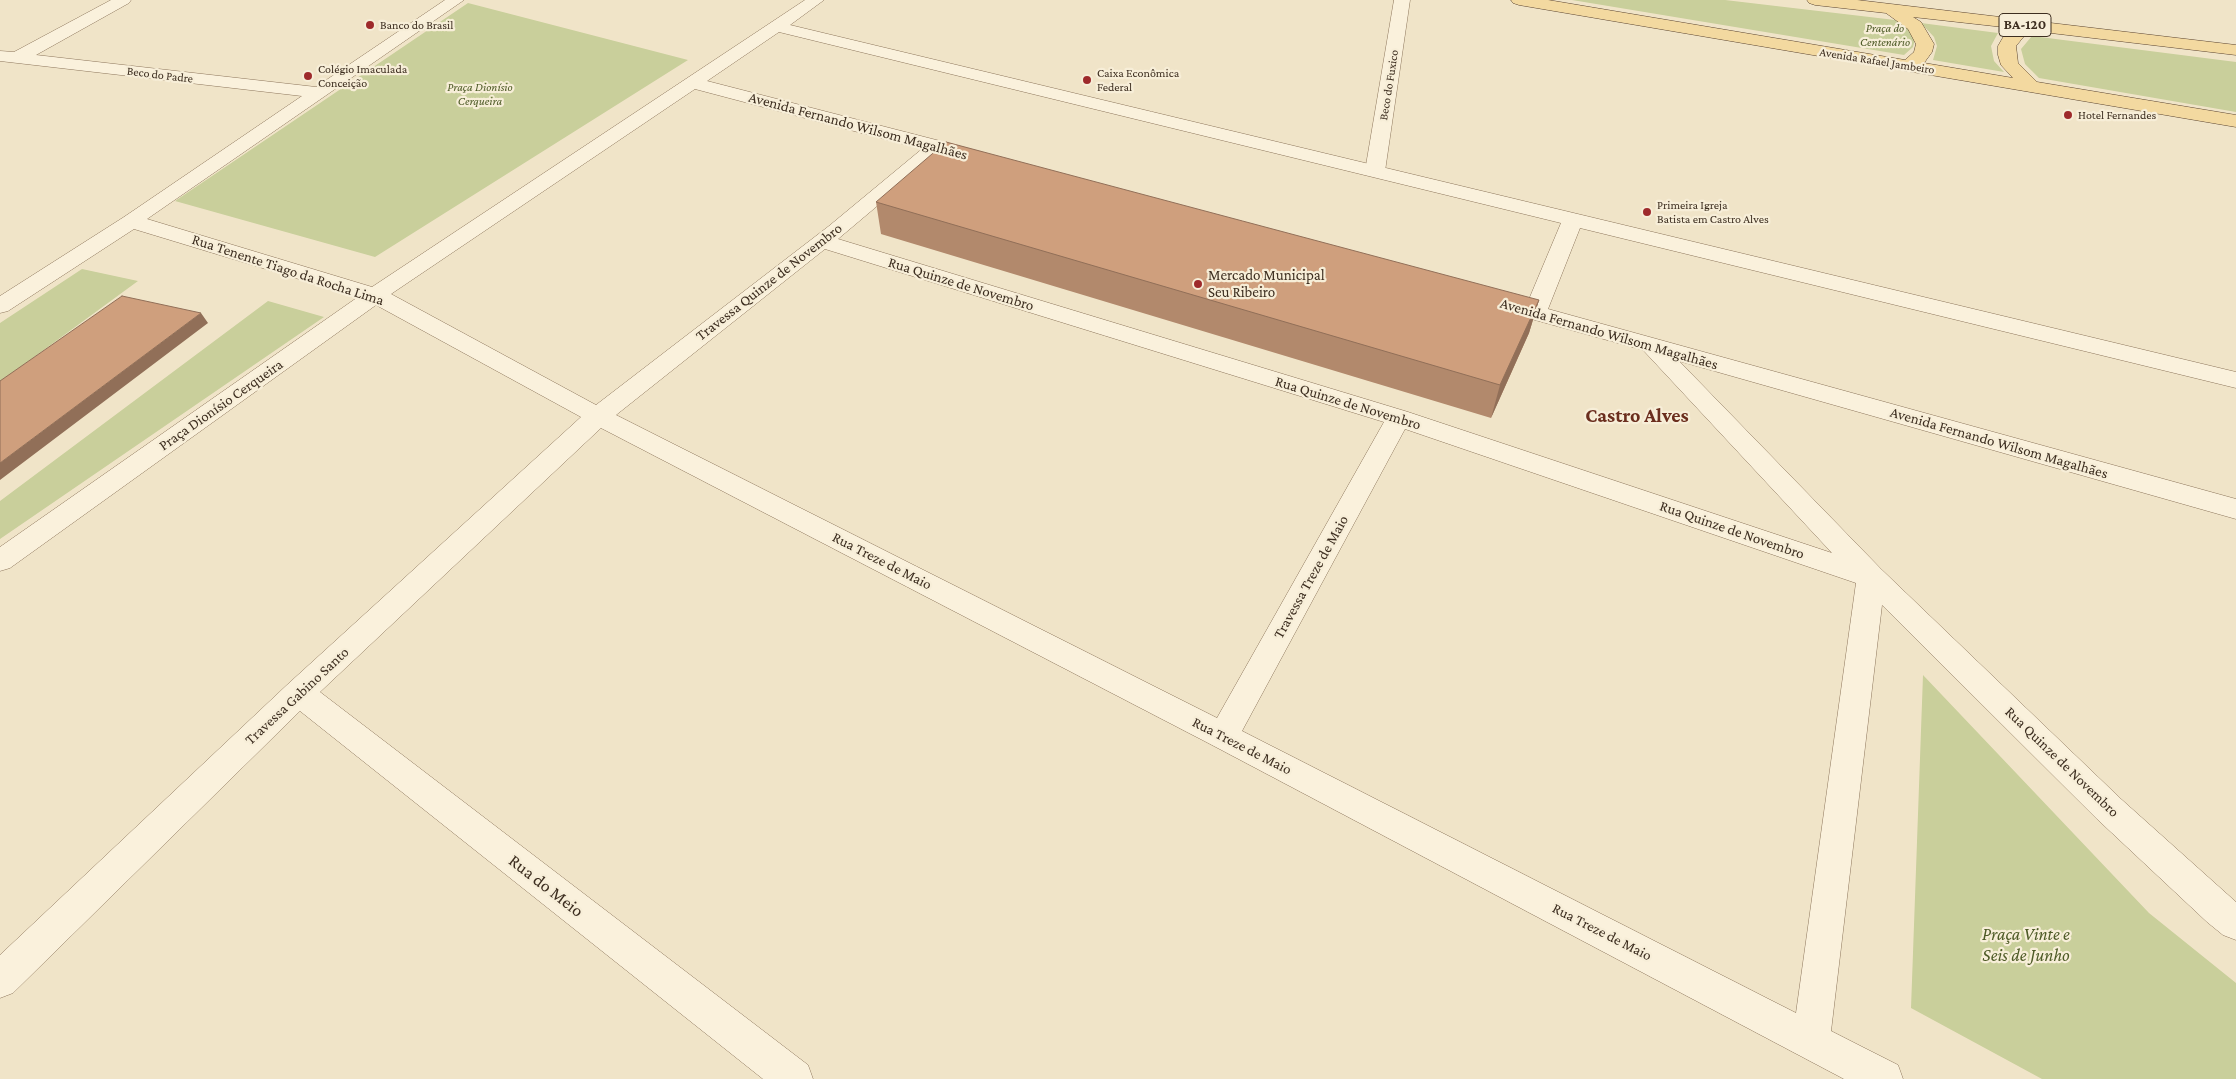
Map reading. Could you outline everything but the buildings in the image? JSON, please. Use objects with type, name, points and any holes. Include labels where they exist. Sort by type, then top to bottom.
[{"type":"main road","name":"Avenida Rafael Jambeiro","points":[[1518,0],[2236,122]]},
{"type":"main road","name":"BA-120","points":[[1815,0],[2236,50]]},
{"type":"main road","points":[[1891,9],[1915,26],[1925,44],[1923,52],[1918,59],[1908,66]]},
{"type":"main road","points":[[2031,26],[2011,38],[2007,46],[2010,65],[2031,86]]},
{"type":"street","points":[[9,57],[123,0]]},
{"type":"street","points":[[0,306],[131,221],[456,0]]},
{"type":"street","name":"Praça Dionísio Cerqueira","points":[[0,561],[375,295],[816,0]]},
{"type":"street","name":"Beco do Fuxico","points":[[1375,171],[1402,0]]},
{"type":"street","points":[[778,27],[2236,380]]},
{"type":"street","name":"Beco do Padre","points":[[9,57],[320,93]]},
{"type":"street","name":"Avenida Fernando Wilsom Magalhães","points":[[693,83],[994,162]]},
{"type":"street","name":"Travessa Quinze de Novembro","points":[[598,416],[821,241],[936,146]]},
{"type":"street","points":[[1534,313],[1573,218]]},
{"type":"street","name":"Rua Tenente Tiago da Rocha Lima","points":[[131,221],[375,295],[598,416]]},
{"type":"street","name":"Rua Quinze de Novembro","points":[[821,241],[1399,418],[1871,576]]},
{"type":"street","name":"Avenida Fernando Wilsom Magalhães","points":[[1478,297],[2236,509]]},
{"type":"street","name":"Rua Quinze de Novembro","points":[[1651,346],[1871,576],[2109,809],[2219,910],[2236,923]]},
{"type":"street","name":"Travessa Gabino Santo","points":[[0,980],[299,693],[598,416]]},
{"type":"street","name":"Rua Treze de Maio","points":[[598,416],[1223,736],[1884,1079]]},
{"type":"street","name":"Travessa Treze de Maio","points":[[1223,736],[1399,418]]},
{"type":"street","points":[[1811,1040],[1871,576]]},
{"type":"street","name":"Rua do Meio","points":[[299,693],[794,1079]]},
{"type":"green space","name":"Praça do Centenário","points":[[1572,0],[1725,0],[1895,20],[1912,31],[1915,39],[1913,47],[1904,55]]},
{"type":"green space","name":"Praça Dionísio Cerqueira","points":[[468,3],[688,60],[375,257],[175,201]]},
{"type":"green space","name":"Praça do Centenário","points":[[1921,23],[1998,33],[1991,46],[1994,61],[2004,72],[1933,60],[1937,46],[1934,37]]},
{"type":"green space","points":[[2032,36],[2236,62],[2236,112],[2039,78],[2025,64],[2021,49]]},
{"type":"green space","points":[[82,269],[138,281],[0,382],[0,323]]},
{"type":"green space","points":[[268,301],[324,317],[0,539],[0,501]]},
{"type":"green space","name":"Praça Vinte e Seis de Junho","points":[[1923,675],[2149,913],[2236,983],[2236,1079],[2042,1079],[1911,1008]]},
{"type":"place","name":"Banco do Brasil","points":[[370,25]]},
{"type":"place","name":"Colégio Imaculada Conceição","points":[[308,76]]},
{"type":"place","name":"Caixa Econômica Federal","points":[[1087,80]]},
{"type":"place","name":"Hotel Fernandes","points":[[2068,115]]},
{"type":"place","name":"Primeira Igreja Batista em Castro Alves","points":[[1647,212]]},
{"type":"place","name":"Mercado Municipal Seu Ribeiro","points":[[1198,284]]},
{"type":"district","name":"Castro Alves","points":[[1637,416]]}]
